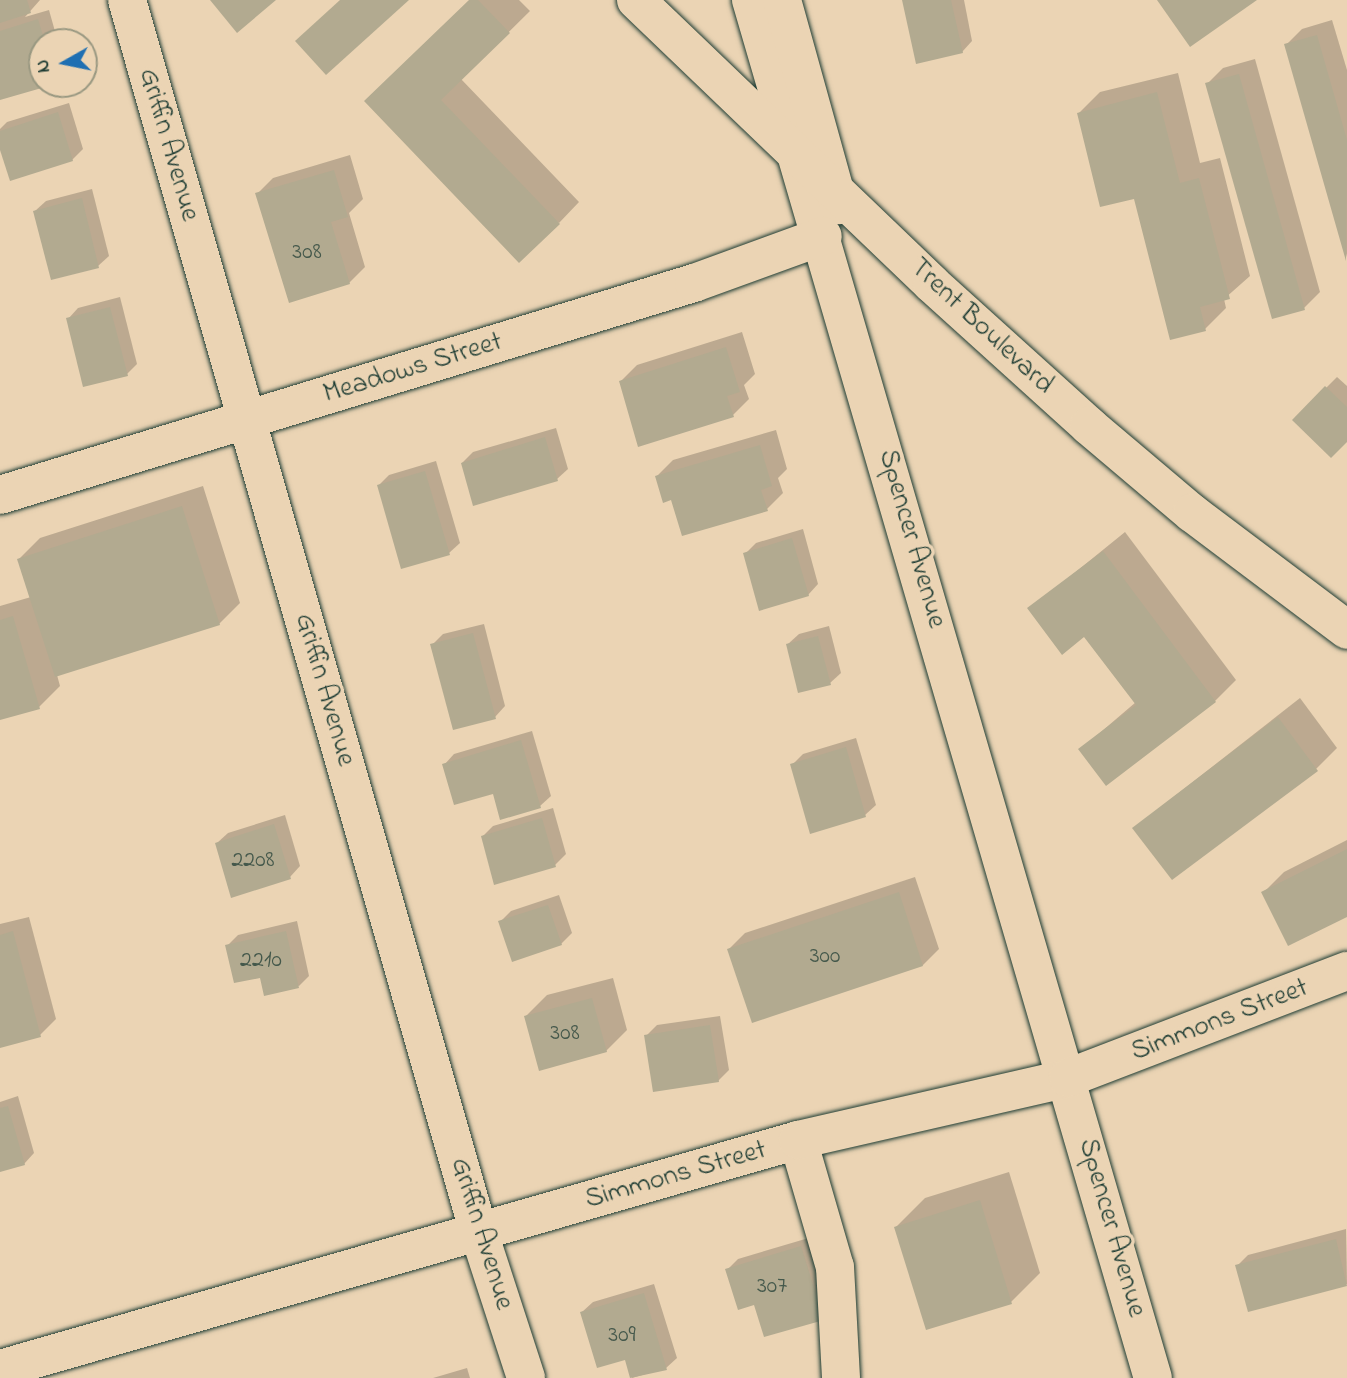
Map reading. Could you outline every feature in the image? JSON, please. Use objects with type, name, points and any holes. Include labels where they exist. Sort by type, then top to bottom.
[{"type":"street","name":"Griffin Avenue","points":[[127,0],[479,1233],[526,1378]]},
{"type":"street","name":"Trent Boulevard","points":[[636,0],[795,154],[834,187],[932,285],[1089,426],[1192,513],[1347,630]]},
{"type":"street","name":"Spencer Avenue","points":[[751,0],[795,154],[823,236],[1153,1378]]},
{"type":"street","name":"Spencer Avenue","points":[[782,0],[925,495],[997,759],[1077,1017],[1068,1078]]},
{"type":"street","name":"Meadows Street","points":[[0,495],[694,283],[823,236]]},
{"type":"street","name":"Simmons Street","points":[[0,1369],[798,1140],[1068,1078],[1347,971]]},
{"type":"street","points":[[798,1140],[835,1267],[841,1378]]},
{"type":"building","points":[[0,0],[27,0],[31,13],[0,23]]},
{"type":"building","points":[[210,0],[276,0],[237,33]]},
{"type":"building","points":[[340,0],[409,0],[326,75],[295,41]]},
{"type":"building","points":[[469,0],[478,0],[510,33],[441,100],[560,224],[519,263],[364,101]]},
{"type":"building","points":[[902,0],[951,0],[963,53],[916,64]]},
{"type":"building","points":[[1157,0],[1257,0],[1190,47]]},
{"type":"building","points":[[38,19],[41,28],[28,28],[28,92],[0,100],[0,31]]},
{"type":"building","points":[[1317,35],[1347,140],[1346,261],[1284,44]]},
{"type":"building","points":[[1239,74],[1305,310],[1272,319],[1205,83]]},
{"type":"building","points":[[1157,92],[1180,183],[1199,178],[1230,299],[1200,307],[1206,331],[1170,340],[1134,199],[1100,207],[1077,113]]},
{"type":"building","points":[[58,112],[73,161],[10,181],[0,150],[0,131]]},
{"type":"building","points":[[334,170],[348,217],[331,222],[350,284],[289,303],[255,193]]},
{"type":"building","points":[[82,198],[99,268],[51,280],[33,211]]},
{"type":"building","points":[[110,307],[128,376],[83,387],[66,318]]},
{"type":"building","points":[[726,347],[740,392],[727,396],[734,417],[638,447],[619,381]]},
{"type":"building","points":[[1325,386],[1347,407],[1347,442],[1331,458],[1292,420]]},
{"type":"building","points":[[545,437],[558,481],[473,506],[461,463]]},
{"type":"building","points":[[760,445],[772,486],[761,490],[768,511],[682,536],[671,500],[663,503],[655,476]]},
{"type":"building","points":[[425,471],[450,555],[401,569],[377,485]]},
{"type":"building","points":[[182,506],[220,625],[55,677],[17,559]]},
{"type":"building","points":[[792,538],[809,596],[759,611],[743,553]]},
{"type":"building","points":[[1103,551],[1216,702],[1106,786],[1078,749],[1136,705],[1084,637],[1062,655],[1027,608]]},
{"type":"building","points":[[13,616],[40,709],[0,720],[0,620]]},
{"type":"building","points":[[473,633],[496,719],[453,730],[430,644]]},
{"type":"building","points":[[818,636],[831,685],[798,693],[786,644]]},
{"type":"building","points":[[1278,717],[1318,771],[1172,880],[1132,828]]},
{"type":"building","points":[[521,740],[541,808],[500,820],[493,794],[454,805],[442,764]]},
{"type":"building","points":[[846,747],[866,817],[810,834],[790,764]]},
{"type":"building","points":[[542,818],[556,867],[494,885],[481,836]]},
{"type":"building","points":[[274,824],[291,879],[231,898],[215,843]]},
{"type":"building","points":[[1347,849],[1347,917],[1288,946],[1261,892]]},
{"type":"building","points":[[899,892],[923,966],[752,1023],[727,949]]},
{"type":"building","points":[[548,905],[562,945],[512,962],[498,921]]},
{"type":"building","points":[[13,931],[41,1037],[0,1048],[0,935]]},
{"type":"building","points":[[286,931],[299,988],[264,996],[260,978],[234,983],[225,945]]},
{"type":"building","points":[[592,998],[607,1052],[539,1071],[524,1016]]},
{"type":"building","points":[[710,1025],[719,1082],[653,1092],[644,1035]]},
{"type":"building","points":[[8,1106],[25,1165],[0,1172],[0,1108]]},
{"type":"building","points":[[980,1200],[1012,1304],[926,1330],[894,1227]]},
{"type":"building","points":[[1336,1239],[1347,1286],[1248,1312],[1235,1265]]},
{"type":"building","points":[[801,1246],[824,1320],[764,1337],[754,1305],[738,1310],[725,1269]]},
{"type":"building","points":[[644,1293],[667,1370],[630,1378],[625,1360],[597,1368],[580,1312]]}]
